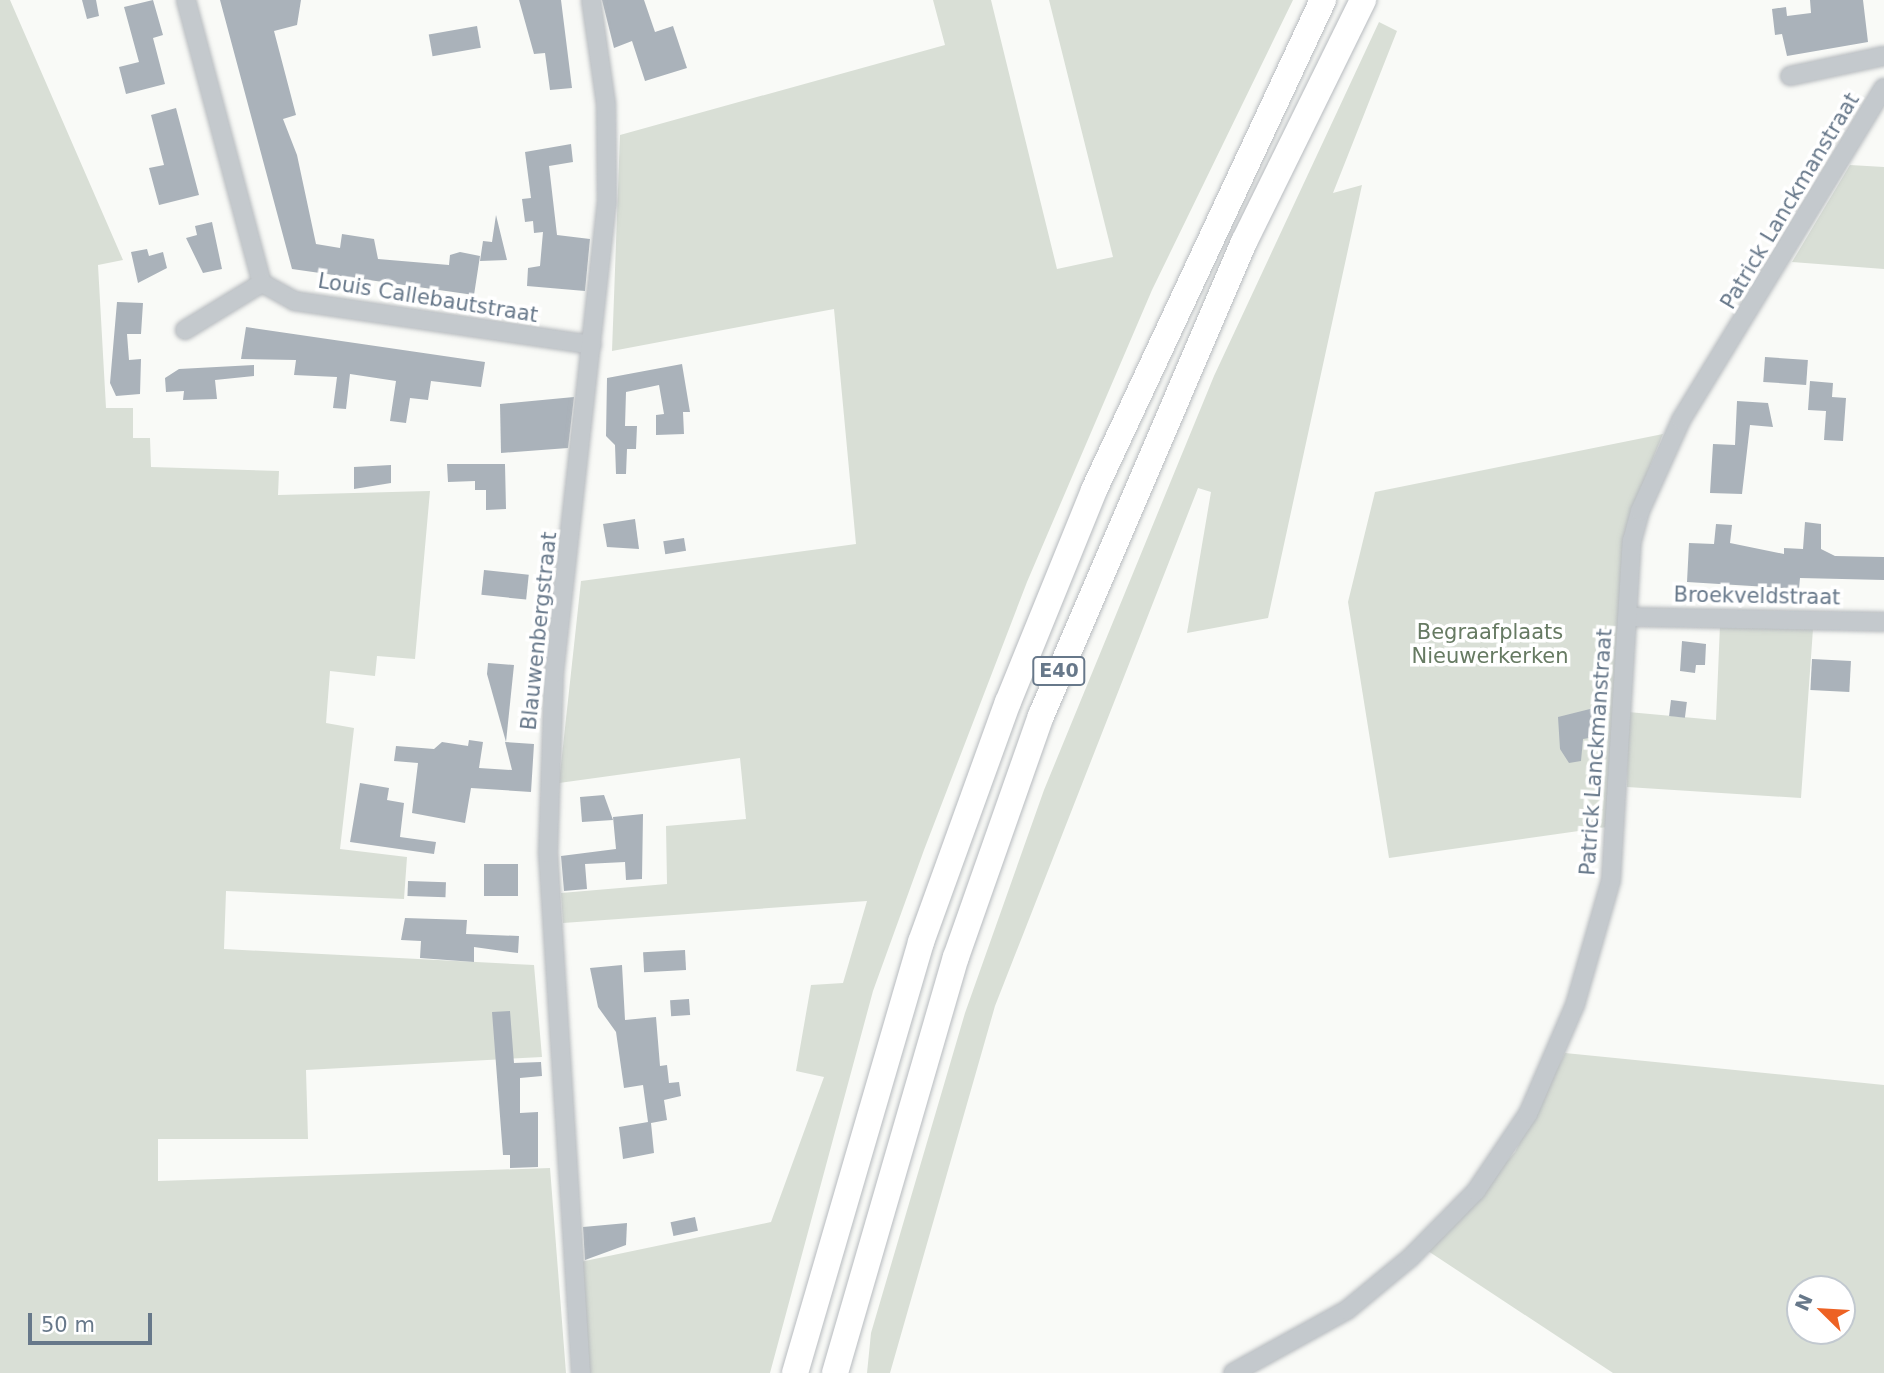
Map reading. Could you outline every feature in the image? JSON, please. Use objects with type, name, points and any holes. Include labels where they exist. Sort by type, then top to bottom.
[{"type":"highway","name":"E40","points":[[795,1373],[921,942],[1008,702],[1099,477],[1323,0]]},
{"type":"highway","name":"E40","points":[[835,1373],[956,957],[1041,716],[1244,242],[1363,0]]},
{"type":"street","points":[[185,330],[262,283],[186,0]]},
{"type":"street","name":"Blauwenbergstraat","points":[[581,1373],[550,928],[549,774],[607,204],[607,125],[591,0]]},
{"type":"street","points":[[1790,76],[1884,56]]},
{"type":"street","name":"Patrick Lanckmanstraat","points":[[1233,1373],[1347,1310],[1412,1256],[1476,1191],[1528,1114],[1571,1018],[1611,880],[1632,541],[1658,465],[1884,88]]},
{"type":"street","name":"Louis Callebautstraat","points":[[262,283],[294,301],[592,345]]},
{"type":"street","name":"Broekveldstraat","points":[[1629,617],[1884,622]]},
{"type":"green space","points":[[0,0],[10,0],[123,260],[98,265],[106,408],[133,408],[133,438],[150,438],[151,467],[279,471],[278,495],[430,491],[415,659],[377,656],[375,676],[330,671],[326,723],[354,728],[340,849],[407,857],[404,899],[226,891],[224,949],[534,965],[542,1057],[306,1070],[308,1139],[158,1139],[158,1181],[550,1168],[566,1373],[0,1373]]},
{"type":"green space","points":[[933,0],[991,0],[1057,269],[1113,257],[1049,0],[1293,0],[1152,290],[1027,582],[924,850],[873,991],[770,1373],[589,1373],[580,1262],[771,1222],[824,1077],[796,1071],[811,985],[843,983],[867,901],[563,923],[561,893],[667,884],[666,826],[746,819],[740,758],[559,783],[581,581],[856,544],[834,309],[612,351],[620,135],[945,45]]},
{"type":"green space","points":[[1379,22],[1397,31],[1333,193],[1362,185],[1268,618],[1187,633],[1211,492],[1198,488],[995,1006],[890,1373],[867,1373],[871,1333],[965,1013],[1044,790],[1214,376]]},
{"type":"green space","points":[[1850,165],[1884,167],[1884,269],[1792,262]]},
{"type":"green space","name":"Begraafplaats Nieuwerkerken","points":[[1663,434],[1633,508],[1614,826],[1389,858],[1348,602],[1375,492]]},
{"type":"green space","points":[[1720,625],[1813,629],[1801,798],[1627,787],[1628,712],[1716,720]]},
{"type":"green space","points":[[1565,1053],[1884,1085],[1884,1373],[1613,1373],[1428,1251],[1515,1152]]},
{"type":"building","points":[[82,0],[96,0],[99,16],[87,19]]},
{"type":"building","points":[[153,0],[163,35],[153,38],[165,84],[126,94],[119,67],[139,62],[124,7]]},
{"type":"building","points":[[220,0],[301,0],[297,25],[274,31],[296,115],[283,119],[297,155],[316,244],[340,248],[342,234],[374,239],[378,259],[449,265],[450,255],[460,252],[480,256],[474,295],[292,269]]},
{"type":"building","points":[[519,0],[561,0],[572,88],[550,90],[545,53],[534,54]]},
{"type":"building","points":[[602,0],[644,0],[655,32],[673,26],[687,68],[645,81],[632,41],[614,48]]},
{"type":"building","points":[[1810,0],[1863,0],[1868,42],[1787,56],[1782,34],[1775,35],[1772,9],[1786,7],[1787,16],[1811,13]]},
{"type":"building","points":[[477,26],[481,48],[433,56],[429,35]]},
{"type":"building","points":[[176,108],[199,195],[159,205],[149,168],[164,165],[151,115]]},
{"type":"building","points":[[571,144],[573,162],[549,166],[557,235],[590,239],[585,291],[527,286],[528,268],[540,266],[543,232],[534,233],[533,221],[525,222],[522,199],[531,198],[525,152]]},
{"type":"building","points":[[496,215],[507,260],[480,261],[483,241],[492,242]]},
{"type":"building","points":[[212,222],[222,269],[203,273],[186,238],[197,235],[195,226]]},
{"type":"building","points":[[147,249],[149,256],[163,252],[167,268],[138,283],[131,252]]},
{"type":"building","points":[[117,302],[143,303],[141,334],[127,334],[129,360],[141,359],[140,394],[116,396],[110,383]]},
{"type":"building","points":[[246,327],[485,362],[481,387],[431,381],[428,400],[410,398],[406,423],[390,421],[396,381],[350,374],[346,409],[333,408],[337,377],[294,375],[296,360],[241,359]]},
{"type":"building","points":[[1765,357],[1808,360],[1806,385],[1763,382]]},
{"type":"building","points":[[682,364],[690,412],[683,412],[684,434],[656,435],[656,415],[664,414],[659,385],[626,392],[625,426],[637,426],[636,449],[627,449],[626,474],[616,474],[615,445],[606,436],[607,378]]},
{"type":"building","points":[[254,365],[254,376],[215,380],[217,399],[183,400],[184,391],[166,392],[165,378],[179,369]]},
{"type":"building","points":[[1810,381],[1833,383],[1832,397],[1846,398],[1843,441],[1824,440],[1826,411],[1808,410]]},
{"type":"building","points":[[574,397],[568,448],[501,453],[500,404]]},
{"type":"building","points":[[1737,401],[1768,403],[1773,427],[1750,425],[1742,494],[1710,493],[1713,444],[1735,445]]},
{"type":"building","points":[[447,464],[505,464],[506,509],[486,510],[486,490],[475,490],[475,481],[448,482]]},
{"type":"building","points":[[391,465],[391,483],[354,489],[354,467]]},
{"type":"building","points":[[635,519],[639,549],[607,547],[603,524]]},
{"type":"building","points":[[1805,522],[1821,524],[1821,549],[1835,556],[1884,557],[1884,580],[1800,578],[1799,589],[1687,582],[1689,543],[1714,544],[1716,524],[1732,525],[1730,543],[1784,554],[1784,548],[1803,549]]},
{"type":"building","points":[[684,538],[686,551],[665,554],[663,541]]},
{"type":"building","points":[[484,570],[529,575],[526,600],[481,595]]},
{"type":"building","points":[[1682,641],[1706,644],[1705,665],[1696,665],[1695,673],[1680,671]]},
{"type":"building","points":[[1812,659],[1851,661],[1849,692],[1810,690]]},
{"type":"building","points":[[488,663],[514,665],[506,742],[487,674]]},
{"type":"building","points":[[1671,700],[1687,702],[1685,718],[1669,716]]},
{"type":"building","points":[[1602,706],[1607,735],[1583,739],[1581,761],[1569,763],[1560,749],[1558,717]]},
{"type":"building","points":[[469,740],[483,742],[479,768],[512,770],[505,742],[534,744],[531,792],[471,788],[465,823],[412,813],[418,763],[394,761],[396,746],[434,749],[442,742],[468,746]]},
{"type":"building","points":[[360,783],[389,788],[387,800],[404,803],[400,837],[436,842],[434,854],[350,842]]},
{"type":"building","points":[[604,795],[613,820],[582,822],[580,797]]},
{"type":"building","points":[[643,814],[642,879],[626,880],[625,862],[585,864],[587,889],[564,891],[561,856],[616,849],[613,817]]},
{"type":"building","points":[[484,864],[518,864],[518,896],[484,896]]},
{"type":"building","points":[[408,881],[446,882],[445,897],[407,896]]},
{"type":"building","points":[[405,918],[467,920],[466,934],[519,936],[518,953],[474,947],[474,962],[420,958],[421,941],[401,940]]},
{"type":"building","points":[[685,950],[686,970],[644,972],[643,952]]},
{"type":"building","points":[[622,965],[625,1020],[656,1017],[660,1066],[667,1065],[669,1083],[679,1082],[681,1096],[664,1100],[667,1120],[651,1123],[654,1153],[623,1159],[619,1127],[648,1122],[643,1085],[624,1088],[616,1032],[598,1007],[590,968]]},
{"type":"building","points":[[689,999],[690,1015],[671,1016],[670,1000]]},
{"type":"building","points":[[510,1011],[514,1063],[541,1062],[542,1076],[520,1078],[520,1113],[538,1112],[538,1167],[510,1168],[510,1155],[503,1155],[492,1012]]},
{"type":"building","points":[[695,1217],[698,1231],[673,1236],[671,1222]]},
{"type":"building","points":[[627,1223],[626,1245],[585,1260],[583,1227]]}]
